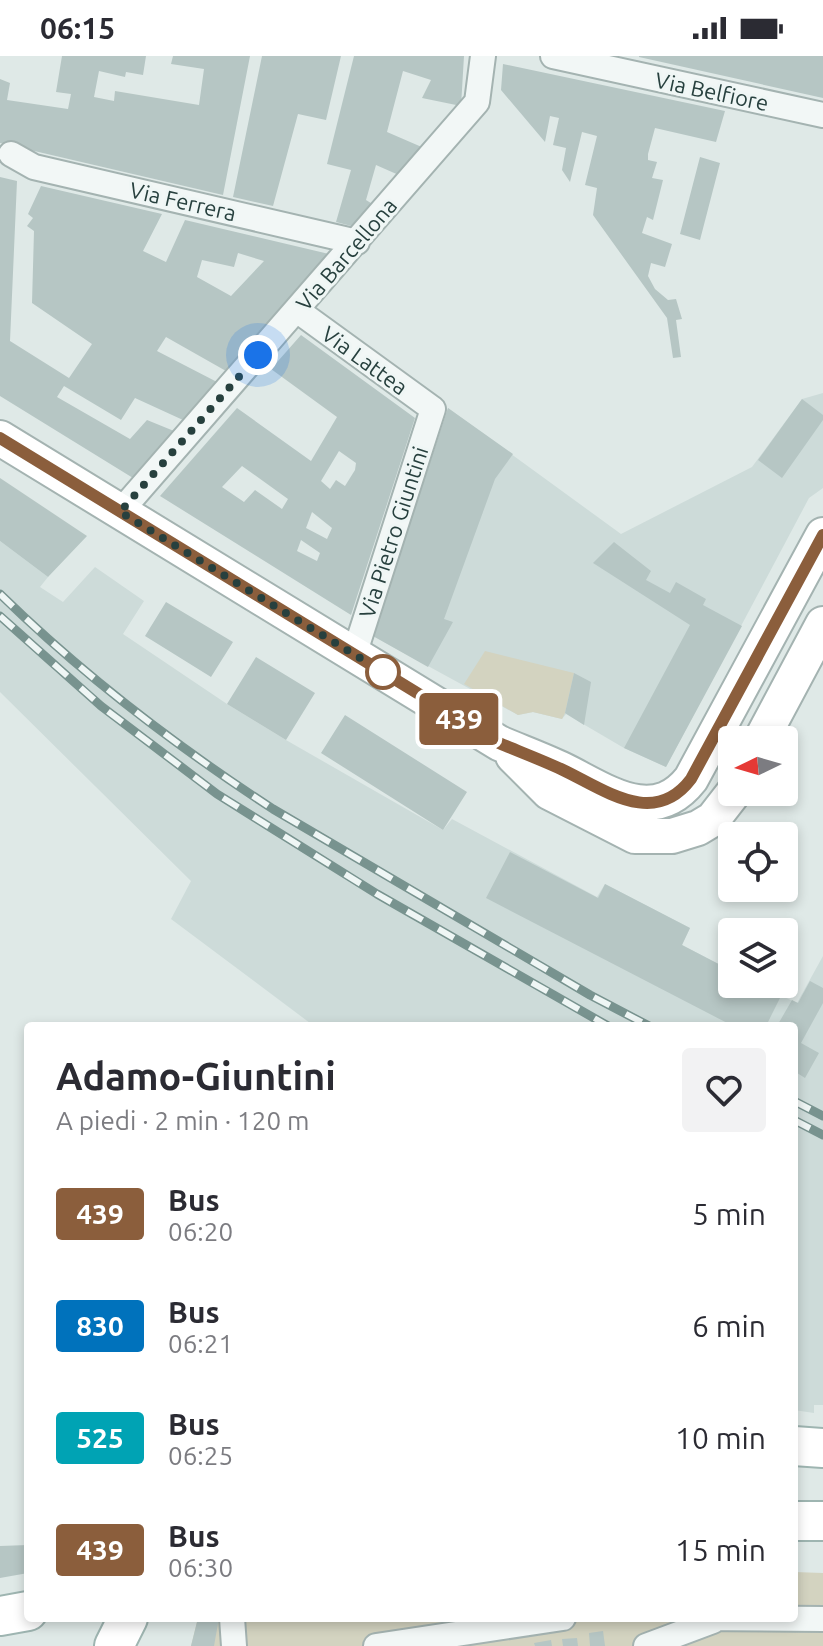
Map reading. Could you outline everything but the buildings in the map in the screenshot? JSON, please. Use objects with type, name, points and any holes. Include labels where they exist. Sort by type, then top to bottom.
[{"type":"main road","points":[[0,438],[499,743],[616,797],[651,804],[667,800],[683,790],[691,779],[823,535]]},
{"type":"main road","points":[[768,726],[823,624]]},
{"type":"main road","points":[[499,743],[549,792],[635,836],[672,836],[698,828],[713,819],[723,806]]},
{"type":"main road","points":[[798,1446],[823,1448]]},
{"type":"main road","points":[[798,1521],[823,1521]]},
{"type":"main road","points":[[0,1616],[24,1612]]},
{"type":"main road","points":[[114,1646],[126,1622]]},
{"type":"street","name":"Via Barcellona","points":[[120,512],[477,102],[483,56]]},
{"type":"street","name":"Via Belfiore","points":[[553,56],[603,61],[823,115]]},
{"type":"street","name":"Via Ferrera","points":[[11,154],[34,167],[357,242]]},
{"type":"street","name":"Via Lattea","points":[[298,311],[433,409]]},
{"type":"street","name":"Via Pietro Giuntini","points":[[354,655],[433,409]]},
{"type":"street","points":[[798,1619],[823,1619]]},
{"type":"street","points":[[232,1622],[234,1646]]},
{"type":"street","points":[[376,1646],[536,1622]]},
{"type":"street","points":[[646,1646],[697,1622]]},
{"type":"shaded area","points":[[823,393],[823,488],[809,498],[666,767],[624,748],[566,714],[562,719],[533,712],[518,715],[373,636],[448,408],[621,534],[752,467],[802,399]]},
{"type":"shaded area","points":[[0,541],[48,577],[40,587],[63,602],[95,567],[144,601],[123,634],[227,704],[443,830],[452,819],[597,897],[605,884],[690,928],[682,945],[718,964],[718,998],[786,998],[797,1003],[823,956],[823,1405],[814,1405],[814,1413],[798,1411],[798,1022],[309,1022],[171,919],[191,881],[0,692]]},
{"type":"green space","points":[[485,651],[574,673],[562,719],[533,712],[518,715],[464,684]]},
{"type":"green space","points":[[798,1572],[823,1573],[823,1646],[191,1646],[197,1622],[798,1622]]},
{"type":"railway","points":[[0,594],[97,681],[237,785],[590,995],[641,1022]]},
{"type":"railway","points":[[0,616],[101,706],[217,794],[377,894],[601,1022]]},
{"type":"railway","points":[[798,1103],[823,1116]]},
{"type":"railway","points":[[798,1122],[823,1135]]},
{"type":"bus line","name":"439","points":[[0,438],[499,743],[616,797],[651,804],[667,800],[683,790],[691,779],[823,535]]},
{"type":"route","points":[[258,355],[120,512],[383,672]]}]
